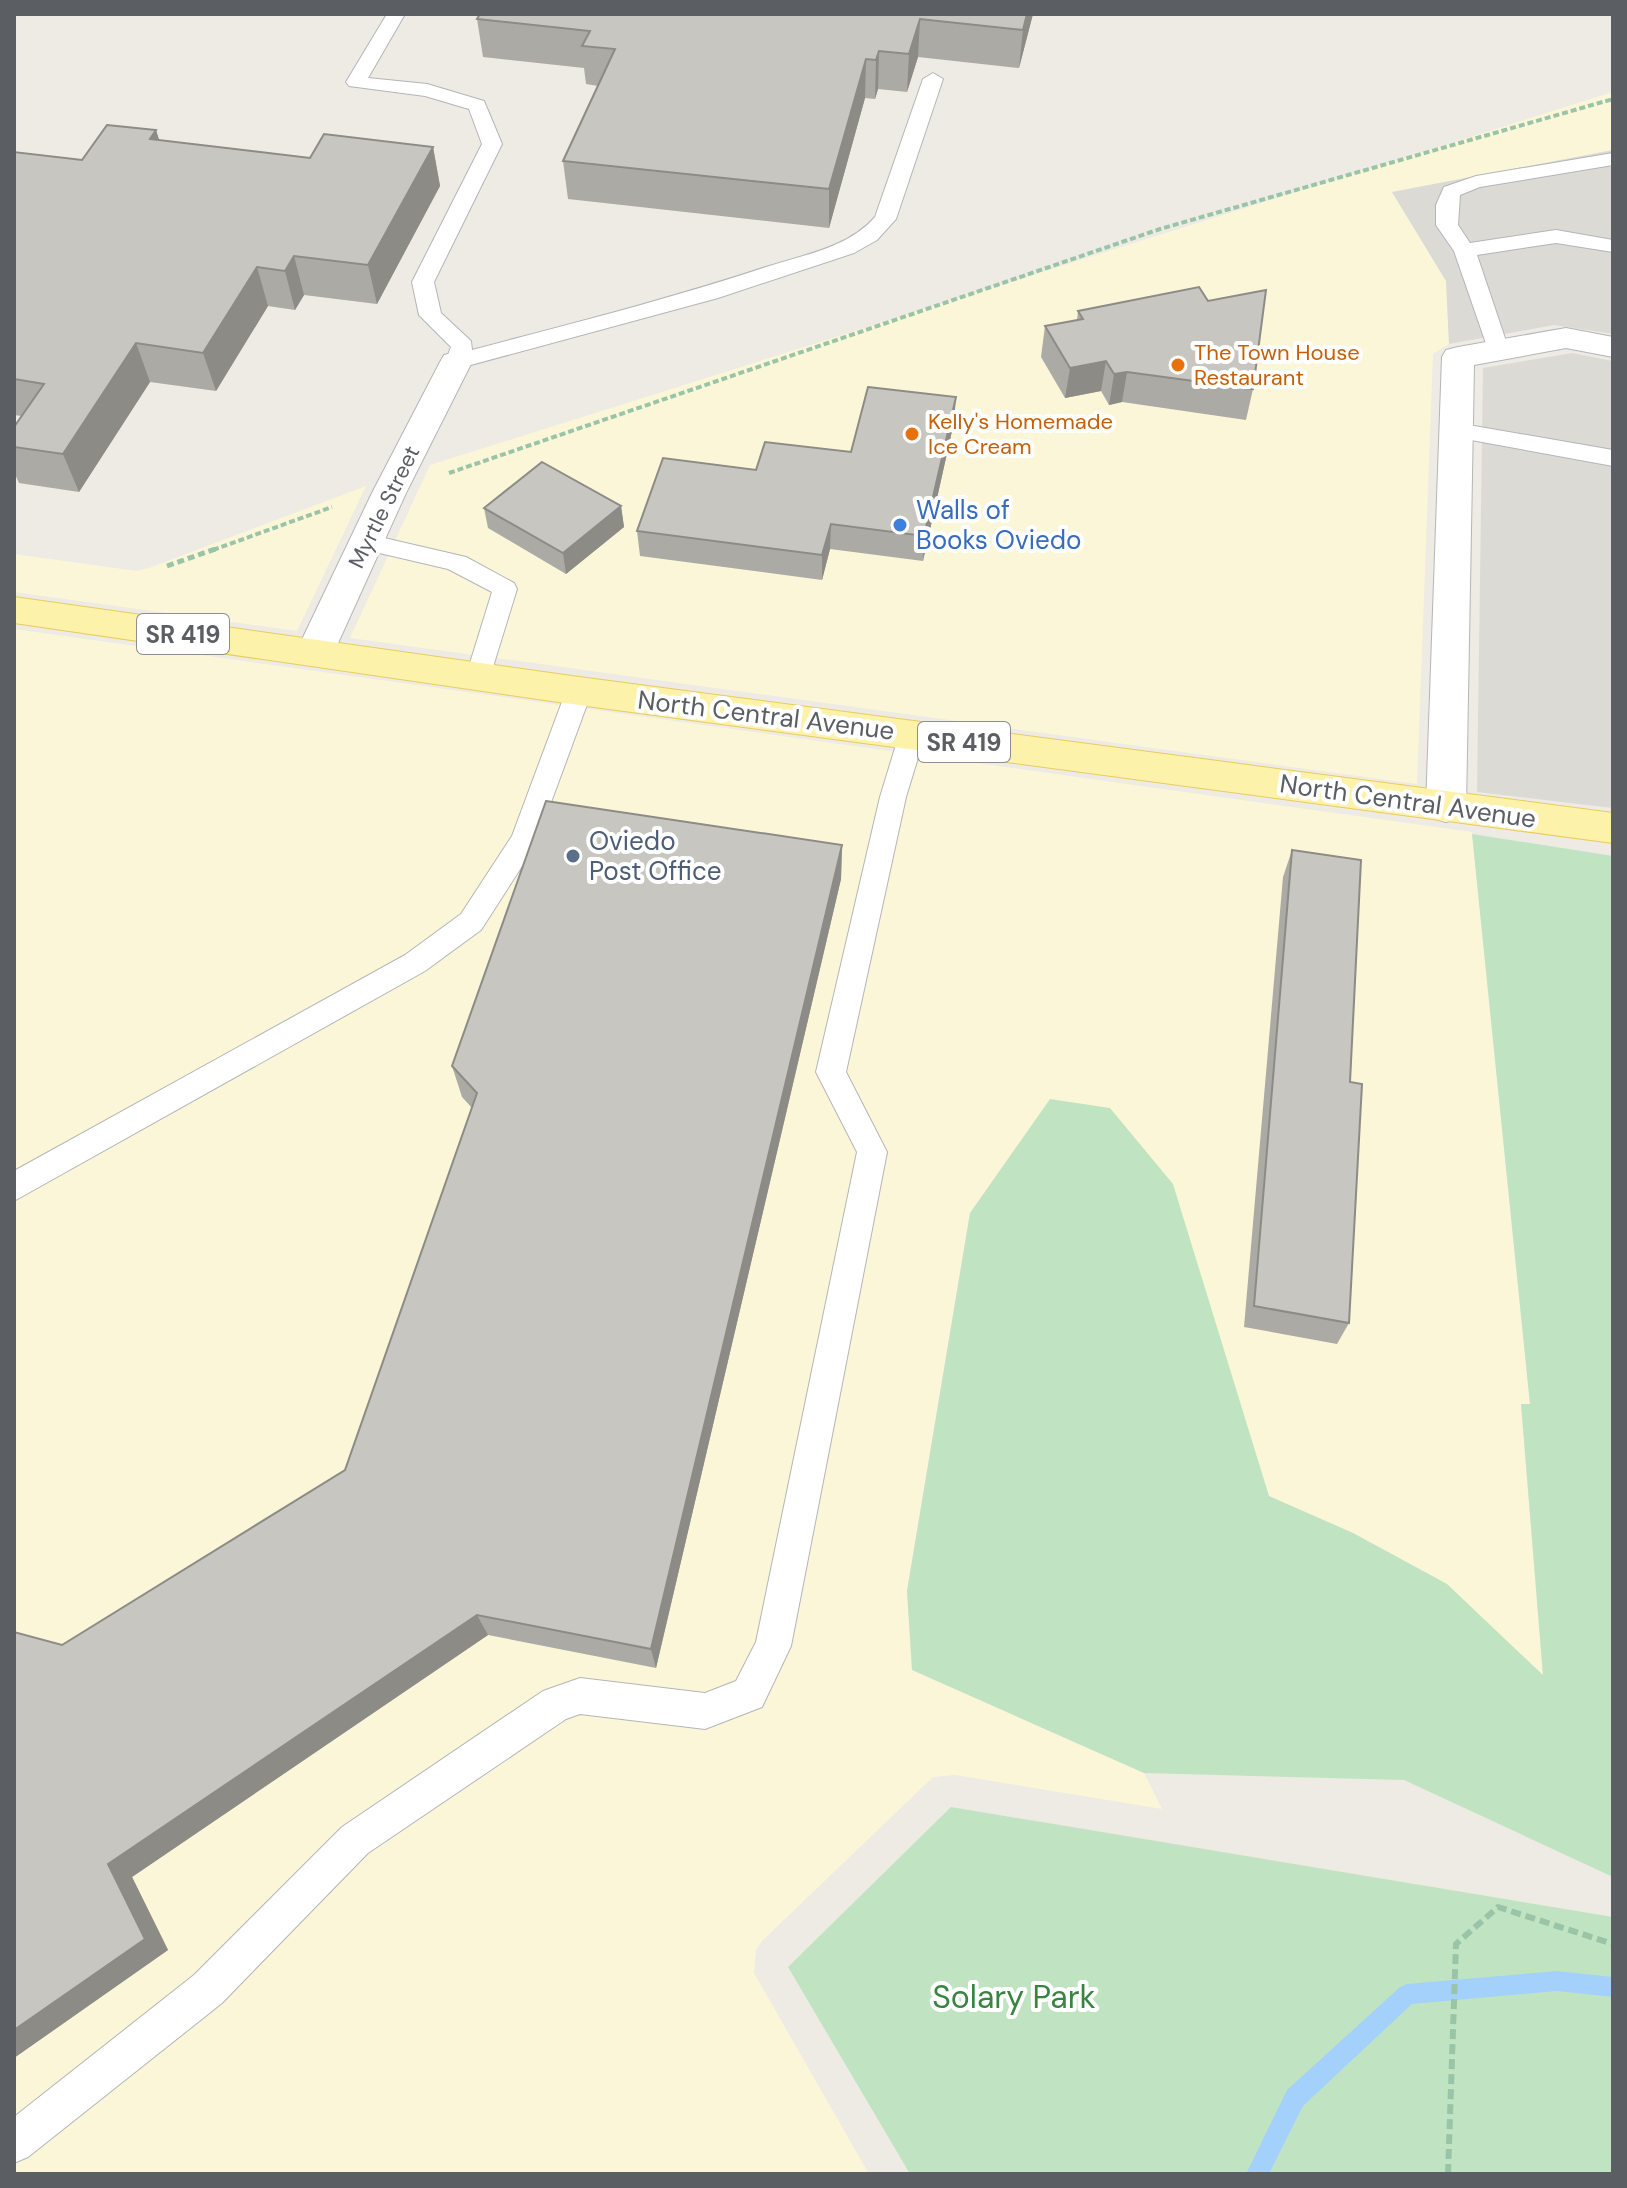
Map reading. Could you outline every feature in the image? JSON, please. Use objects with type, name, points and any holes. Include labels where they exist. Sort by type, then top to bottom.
[{"type":"main road","name":"North Central Avenue","points":[[14,610],[579,691],[1613,828]]},
{"type":"street","points":[[1446,807],[1458,357],[1566,338],[1613,347]]},
{"type":"street","name":"Myrtle Street","points":[[315,652],[456,362]]},
{"type":"lane","points":[[396,14],[356,82],[427,90],[477,105],[492,144],[423,282],[430,315],[463,346],[456,362]]},
{"type":"lane","points":[[456,362],[710,293],[846,248],[870,236],[885,219],[933,79]]},
{"type":"lane","points":[[1498,350],[1465,251],[1447,225],[1446,205],[1451,191],[1476,182],[1613,159]]},
{"type":"lane","points":[[1465,251],[1531,237],[1575,235],[1613,246]]},
{"type":"lane","points":[[1457,431],[1613,458]]},
{"type":"lane","points":[[367,542],[423,553],[484,572],[505,589],[479,676]]},
{"type":"lane","points":[[14,1187],[415,963],[471,922],[525,839],[579,691]]},
{"type":"lane","points":[[14,2143],[208,1989],[355,1840],[556,1704],[580,1696],[705,1711],[749,1694],[773,1646],[872,1152],[831,1072],[893,797],[912,735]]},
{"type":"path","points":[[448,473],[1160,229],[1613,99]]},
{"type":"path","points":[[167,566],[345,504]]},
{"type":"path","points":[[1448,2174],[1456,1944],[1498,1907],[1613,1944]]},
{"type":"shaded area","points":[[1613,92],[1613,150],[1392,192],[1446,281],[1449,344],[1433,354],[1417,784],[350,638],[430,465]]},
{"type":"shaded area","points":[[1613,150],[1613,334],[1554,325],[1449,344],[1446,281],[1392,192]]},
{"type":"shaded area","points":[[1572,353],[1613,361],[1613,808],[1477,792],[1483,368]]},
{"type":"shaded area","points":[[366,486],[297,631],[14,592],[14,554],[137,571]]},
{"type":"shaded area","points":[[14,629],[1472,832],[1530,1405],[1521,1404],[1543,1677],[1447,1584],[1353,1533],[1269,1496],[1240,1407],[970,1213],[907,1591],[912,1670],[1144,1773],[1162,1809],[955,1775],[933,1777],[762,1941],[756,1950],[754,1973],[869,2174],[14,2174]]},
{"type":"green space","points":[[1472,834],[1613,856],[1613,1877],[1404,1780],[1144,1773],[912,1670],[907,1591],[970,1213],[1050,1099],[1110,1108],[1173,1184],[1269,1496],[1353,1533],[1447,1584],[1543,1675],[1521,1404],[1530,1404]]},
{"type":"green space","name":"Solary Park","points":[[951,1807],[1613,1917],[1613,2174],[910,2174],[788,1967]]},
{"type":"building","points":[[480,14],[1027,14],[1023,30],[920,19],[909,54],[879,51],[876,60],[866,59],[829,189],[563,161],[615,49],[582,46],[590,31],[477,19]]},
{"type":"building","points":[[107,125],[156,130],[150,139],[310,158],[324,134],[433,147],[368,265],[294,256],[285,271],[257,267],[203,353],[136,343],[63,454],[14,447],[14,427],[44,384],[14,379],[14,152],[82,160]]},
{"type":"building","points":[[1199,287],[1208,301],[1266,290],[1253,389],[1127,372],[1114,374],[1106,361],[1070,368],[1045,326],[1083,319],[1078,311]]},
{"type":"building","points":[[868,387],[956,397],[924,536],[831,524],[822,555],[637,531],[663,458],[756,470],[765,442],[851,452]]},
{"type":"building","points":[[542,462],[621,506],[563,553],[484,508]]},
{"type":"building","points":[[546,801],[842,845],[651,1649],[477,1615],[108,1864],[145,1939],[14,2030],[14,1632],[62,1645],[345,1470],[477,1093],[452,1066]]},
{"type":"building","points":[[1292,850],[1361,860],[1350,1082],[1362,1084],[1349,1323],[1254,1306]]},
{"type":"waterway","points":[[1257,2174],[1295,2098],[1407,1994],[1557,1981],[1613,1987]]},
{"type":"place","name":"The Town House Restaurant","points":[[1178,365]]},
{"type":"place","name":"Kelly's Homemade Ice Cream","points":[[912,434]]},
{"type":"place","name":"Walls of Books Oviedo","points":[[900,525]]},
{"type":"place","name":"Oviedo Post Office","points":[[573,856]]}]
